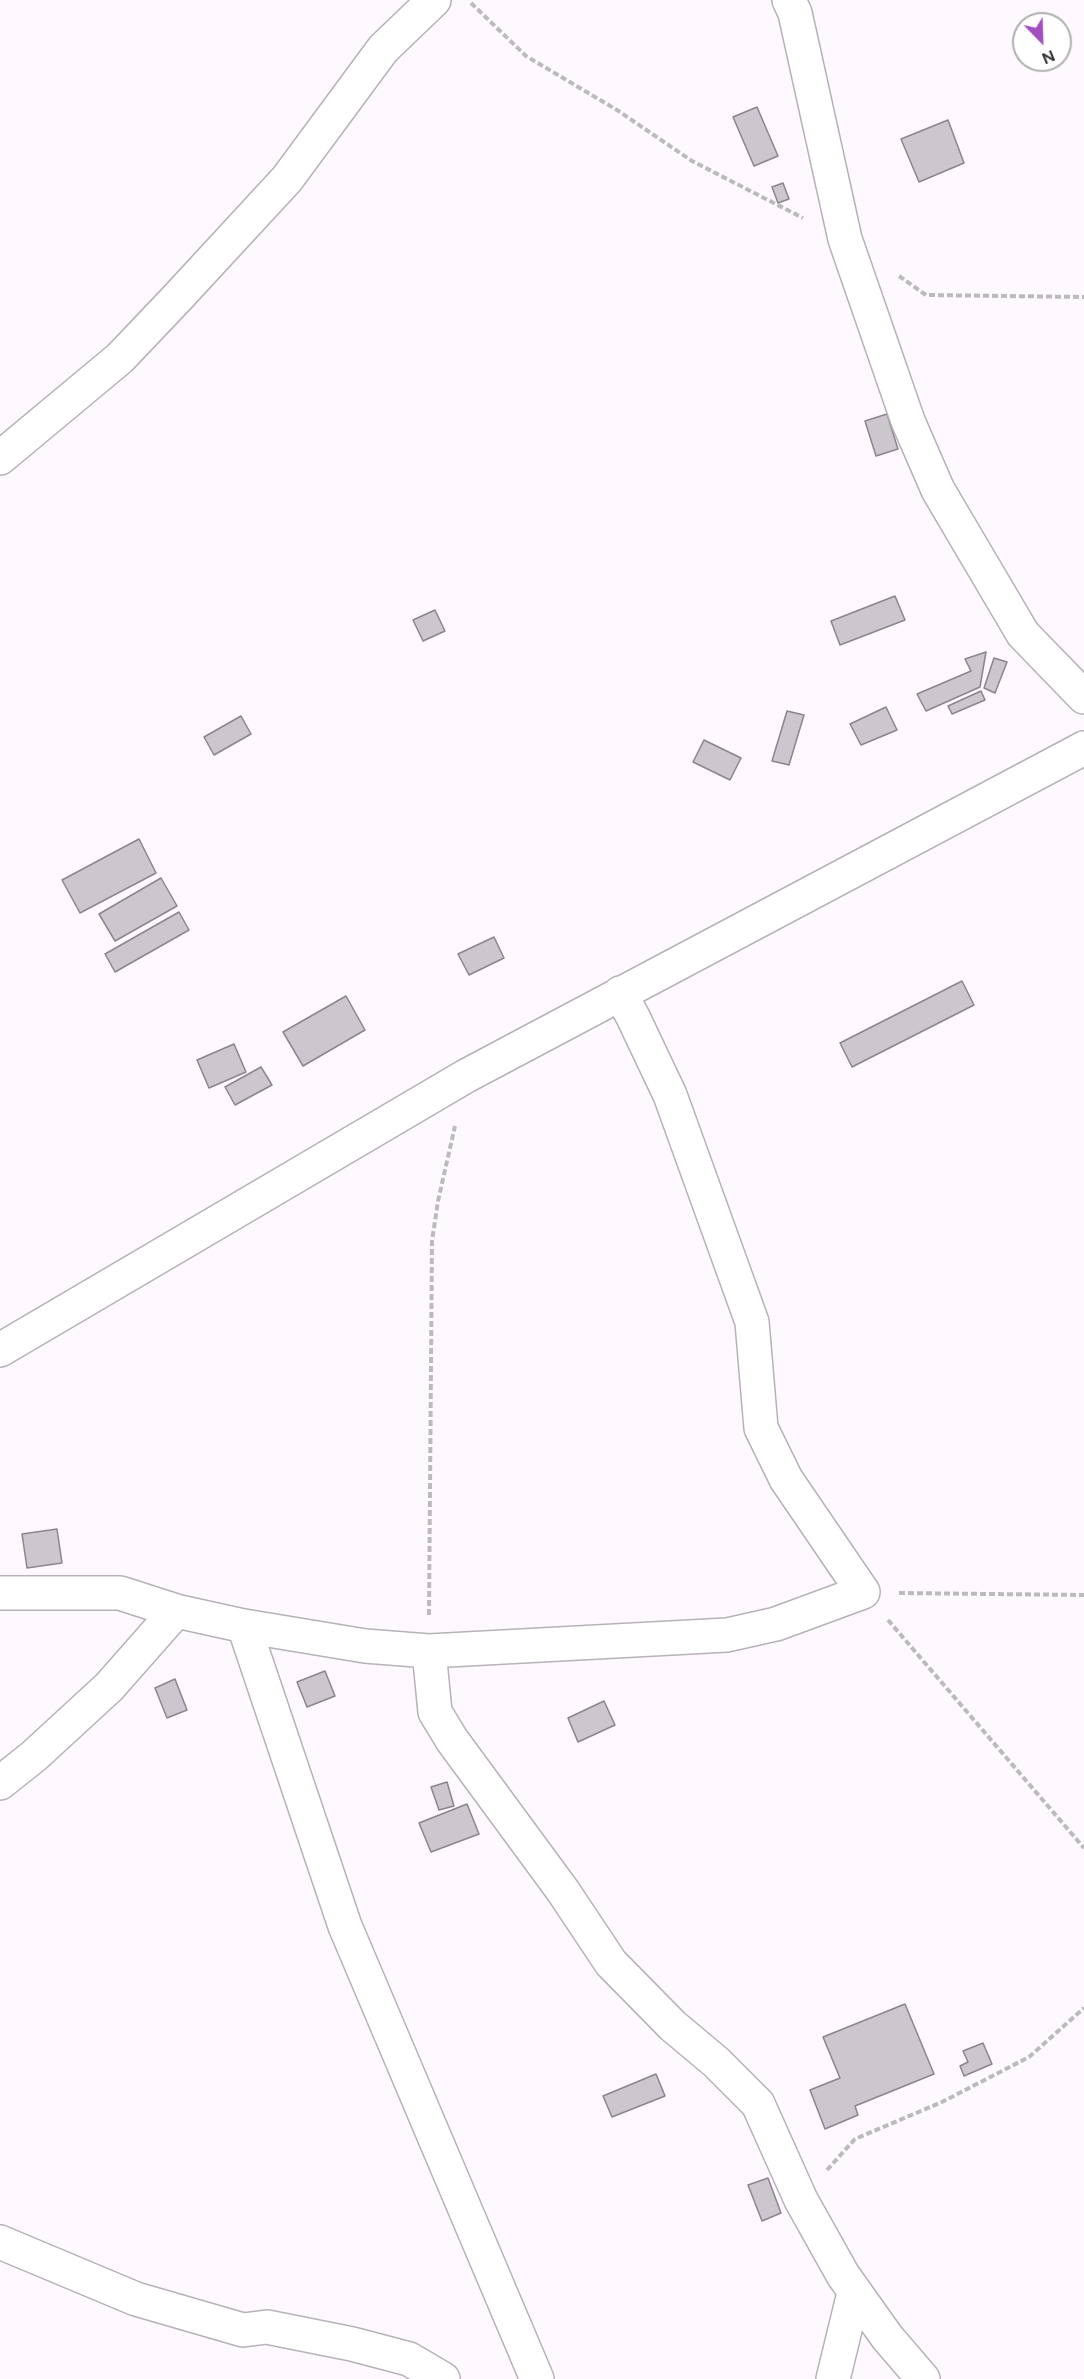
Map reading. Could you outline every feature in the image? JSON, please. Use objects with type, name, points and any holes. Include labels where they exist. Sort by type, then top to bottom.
[{"type":"street","points":[[0,458],[120,358],[178,297],[287,179],[383,49],[434,0]]},
{"type":"street","points":[[789,0],[795,13],[845,239],[884,356],[938,490],[1023,634],[1084,698]]},
{"type":"street","points":[[0,1350],[466,1076],[1084,748]]},
{"type":"street","points":[[0,1593],[120,1593],[176,1611],[244,1626],[365,1646],[429,1652],[727,1635],[776,1624],[863,1592],[786,1479],[761,1428],[752,1322],[670,1095],[620,993]]},
{"type":"street","points":[[0,1783],[34,1756],[109,1687],[176,1611]]},
{"type":"street","points":[[244,1626],[345,1926],[537,2379]]},
{"type":"street","points":[[429,1652],[435,1712],[452,1740],[563,1891],[611,1963],[673,2026],[716,2062],[758,2104],[801,2200],[854,2293],[923,2379]]},
{"type":"street","points":[[0,2242],[136,2299],[243,2330],[267,2327],[386,2353],[409,2359],[443,2379]]},
{"type":"street","points":[[833,2379],[854,2293]]},
{"type":"path","points":[[468,0],[526,56],[617,110],[692,161],[845,239],[926,295],[1084,297]]},
{"type":"path","points":[[429,1652],[432,1241],[438,1201],[466,1076]]},
{"type":"path","points":[[863,1592],[1084,1595]]},
{"type":"path","points":[[863,1592],[1084,1848]]},
{"type":"path","points":[[801,2200],[855,2139],[942,2102],[1029,2057],[1084,2008]]},
{"type":"building","points":[[757,107],[778,156],[754,166],[733,117]]},
{"type":"building","points":[[948,120],[964,163],[919,182],[901,139]]},
{"type":"building","points":[[783,183],[789,199],[778,203],[772,187]]},
{"type":"building","points":[[887,414],[898,449],[876,456],[865,421]]},
{"type":"building","points":[[895,596],[905,620],[840,645],[831,621]]},
{"type":"building","points":[[435,610],[445,631],[423,641],[413,620]]},
{"type":"building","points":[[986,652],[980,687],[926,711],[917,694],[971,671],[965,659]]},
{"type":"building","points":[[994,658],[1007,662],[995,693],[984,688]]},
{"type":"building","points":[[981,691],[985,700],[952,714],[948,706]]},
{"type":"building","points":[[886,707],[897,730],[861,745],[850,724]]},
{"type":"building","points":[[787,711],[804,715],[789,765],[772,761]]},
{"type":"building","points":[[241,716],[251,734],[214,755],[204,737]]},
{"type":"building","points":[[704,740],[741,758],[730,780],[693,762]]},
{"type":"building","points":[[139,839],[156,873],[80,913],[62,880]]},
{"type":"building","points":[[161,878],[177,906],[115,941],[99,914]]},
{"type":"building","points":[[179,912],[189,930],[115,972],[105,954]]},
{"type":"building","points":[[494,937],[504,958],[469,975],[458,954]]},
{"type":"building","points":[[962,981],[974,1005],[852,1067],[840,1043]]},
{"type":"building","points":[[346,996],[365,1030],[303,1066],[283,1032]]},
{"type":"building","points":[[234,1044],[246,1072],[209,1088],[197,1060]]},
{"type":"building","points":[[261,1067],[272,1085],[235,1105],[225,1087]]},
{"type":"building","points":[[57,1529],[62,1563],[27,1568],[22,1534]]},
{"type":"building","points":[[325,1671],[335,1696],[307,1707],[297,1682]]},
{"type":"building","points":[[175,1679],[187,1710],[167,1718],[155,1688]]},
{"type":"building","points":[[604,1701],[615,1725],[578,1742],[568,1718]]},
{"type":"building","points":[[447,1782],[454,1806],[439,1810],[431,1787]]},
{"type":"building","points":[[467,1804],[479,1834],[431,1852],[419,1823]]},
{"type":"building","points":[[905,2004],[934,2074],[855,2106],[858,2115],[825,2129],[810,2090],[840,2078],[823,2037]]},
{"type":"building","points":[[983,2043],[992,2064],[964,2076],[960,2066],[968,2062],[963,2051]]},
{"type":"building","points":[[656,2074],[665,2096],[612,2117],[603,2096]]},
{"type":"building","points":[[768,2178],[781,2213],[762,2221],[748,2185]]}]
